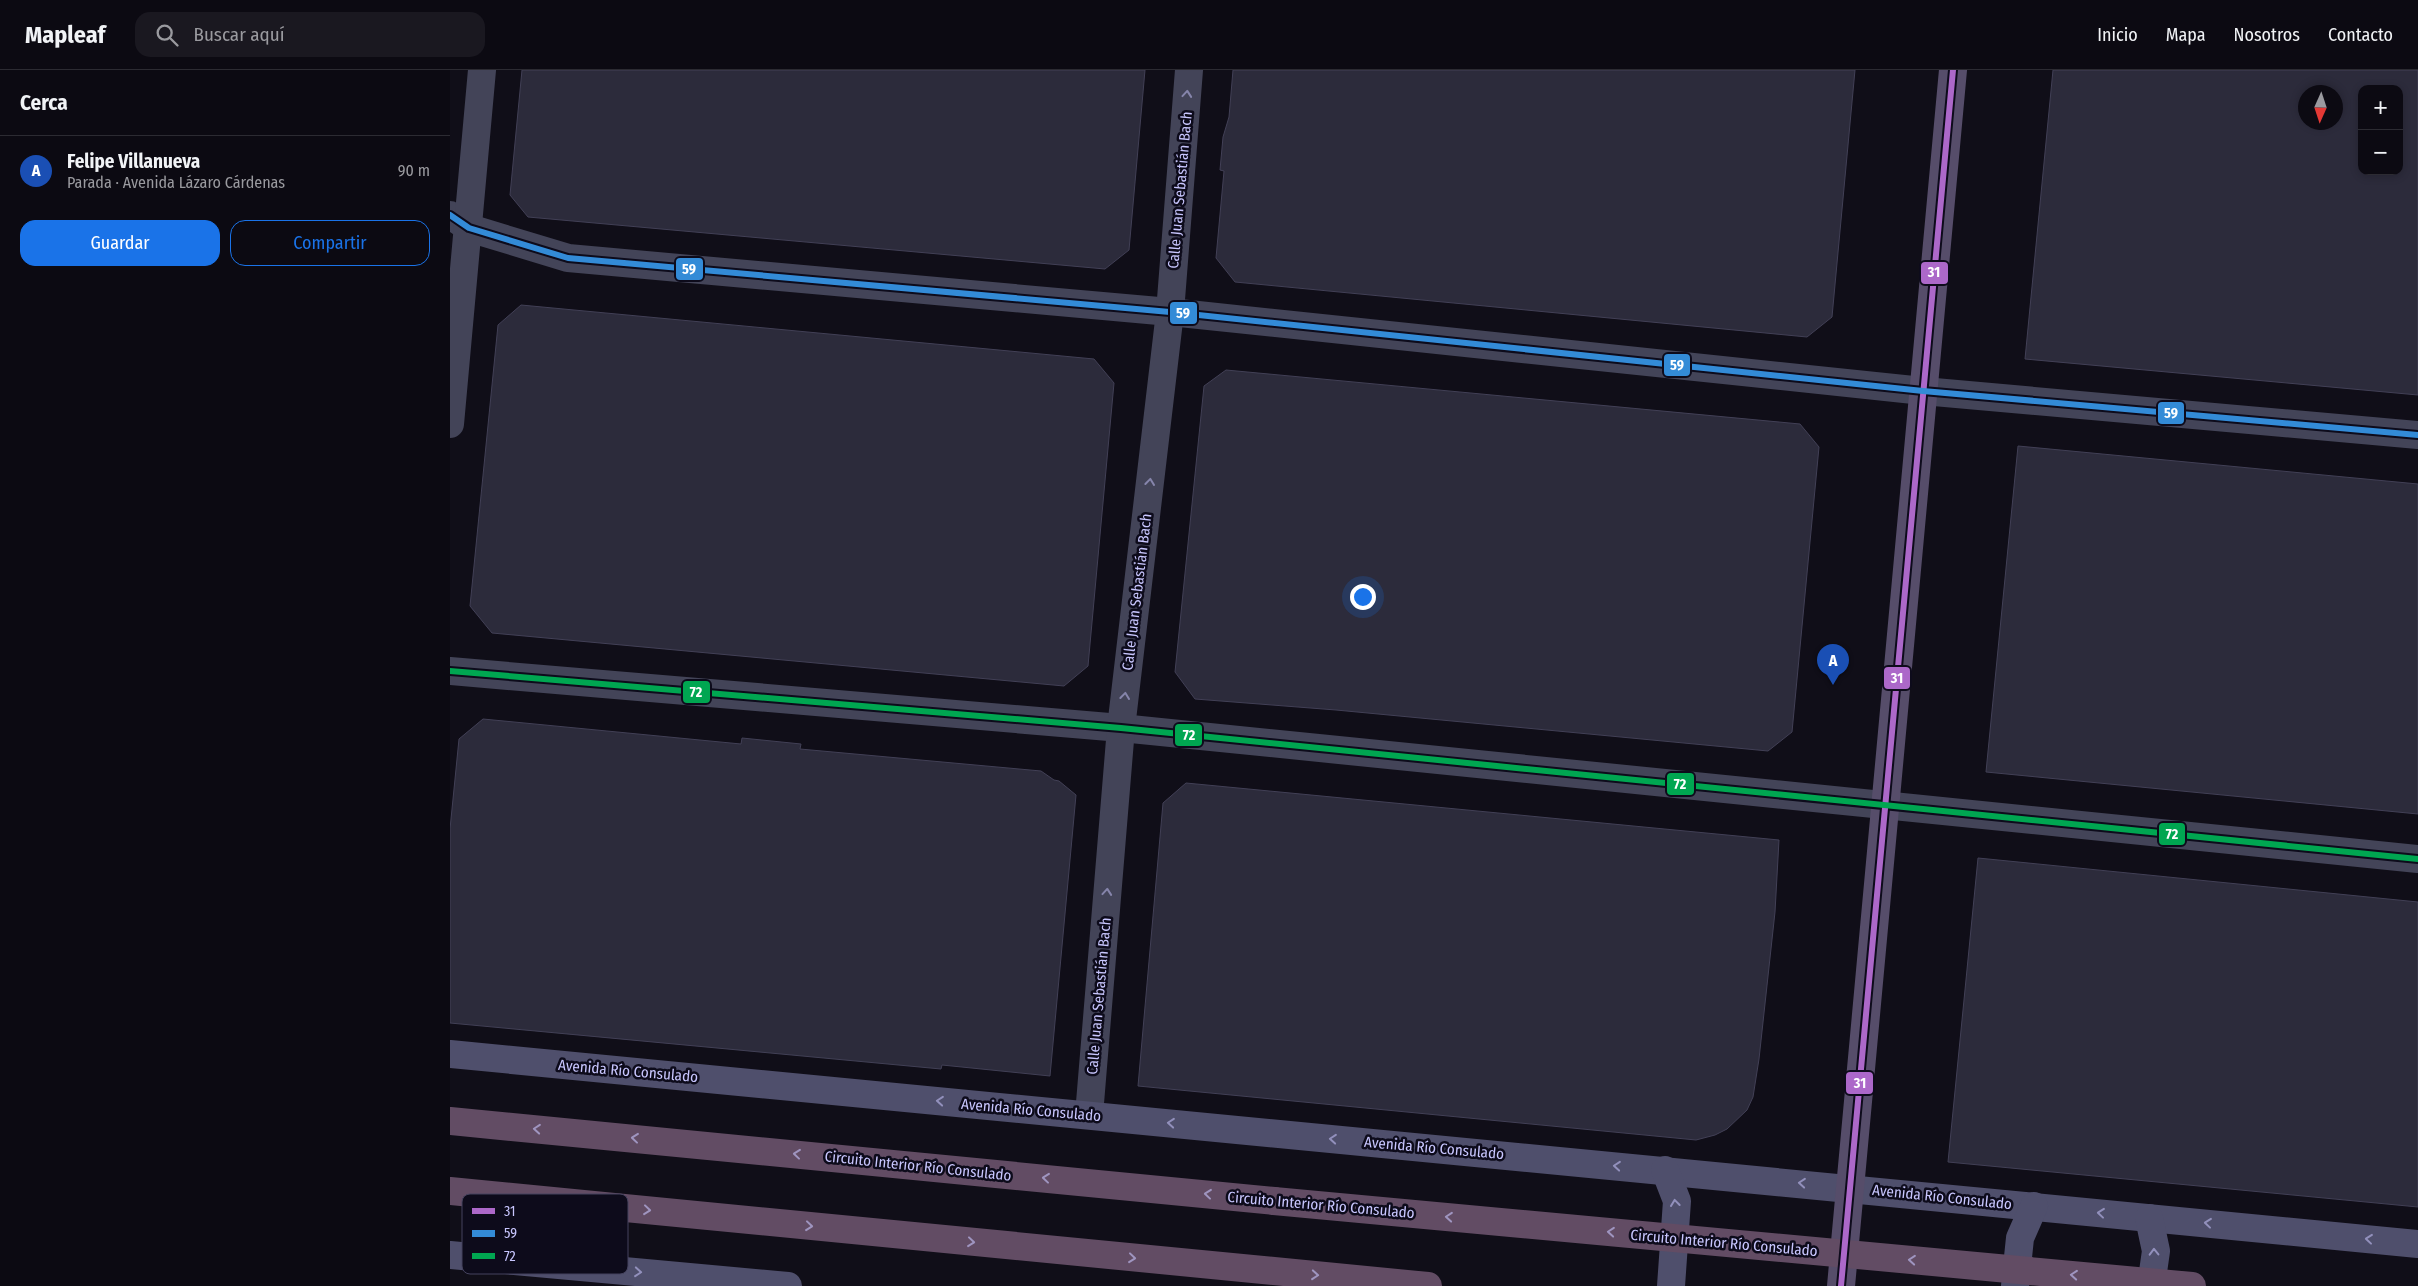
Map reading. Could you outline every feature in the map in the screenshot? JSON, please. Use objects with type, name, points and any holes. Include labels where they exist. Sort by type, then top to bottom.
[{"type":"highway","name":"Circuito Interior Río Consulado","points":[[450,1121],[1274,1201],[2192,1286]]},
{"type":"highway","points":[[450,1190],[490,1194]]},
{"type":"highway","points":[[628,1208],[1428,1286]]},
{"type":"main road","points":[[1841,1286],[1953,70]]},
{"type":"main road","name":"Avenida Río Consulado","points":[[450,1054],[2418,1244]]},
{"type":"main road","points":[[1665,1170],[1677,1201],[1671,1286]]},
{"type":"main road","points":[[2015,1286],[2020,1238],[2034,1206]]},
{"type":"main road","points":[[2149,1218],[2156,1251],[2151,1286]]},
{"type":"main road","points":[[628,1271],[788,1286]]},
{"type":"street","points":[[450,424],[459,221],[482,70]]},
{"type":"street","name":"Calle Juan Sebastián Bach","points":[[1089,1115],[1121,728],[1170,312],[1189,70]]},
{"type":"street","points":[[459,221],[568,258],[1170,312],[1923,391],[2418,435]]},
{"type":"street","points":[[450,671],[1121,728],[2418,859]]},
{"type":"building","points":[[522,70],[1145,70],[1129,250],[1105,269],[528,217],[510,195]]},
{"type":"building","points":[[1233,70],[1855,70],[1832,317],[1807,337],[1235,282],[1216,258],[1224,171],[1220,170],[1223,137],[1229,117]]},
{"type":"building","points":[[2053,70],[2418,70],[2418,395],[2025,359]]},
{"type":"building","points":[[521,305],[1094,359],[1114,383],[1088,666],[1064,686],[492,633],[470,606],[498,325]]},
{"type":"building","points":[[1226,370],[1800,424],[1819,447],[1792,732],[1768,751],[1336,710],[1195,699],[1175,672],[1204,386]]},
{"type":"building","points":[[2018,446],[2418,484],[2418,814],[1986,772]]},
{"type":"building","points":[[483,719],[741,744],[742,738],[801,744],[800,749],[1041,771],[1054,780],[1059,781],[1076,795],[1050,1076],[942,1065],[941,1069],[450,1023],[450,829],[459,739]]},
{"type":"building","points":[[1186,783],[1779,840],[1775,912],[1759,1059],[1753,1097],[1747,1110],[1727,1129],[1715,1135],[1696,1140],[1138,1086],[1163,803]]},
{"type":"building","points":[[1978,858],[2418,902],[2418,1207],[1948,1162]]},
{"type":"transit line","name":"31","points":[[1841,1286],[1953,70]]},
{"type":"transit line","name":"59","points":[[450,215],[469,228],[568,258],[1170,312],[1923,391],[2418,435]]},
{"type":"transit line","name":"72","points":[[450,671],[1121,728],[2418,859]]},
{"type":"place","name":"Felipe Villanueva","points":[[1833,685]]}]
